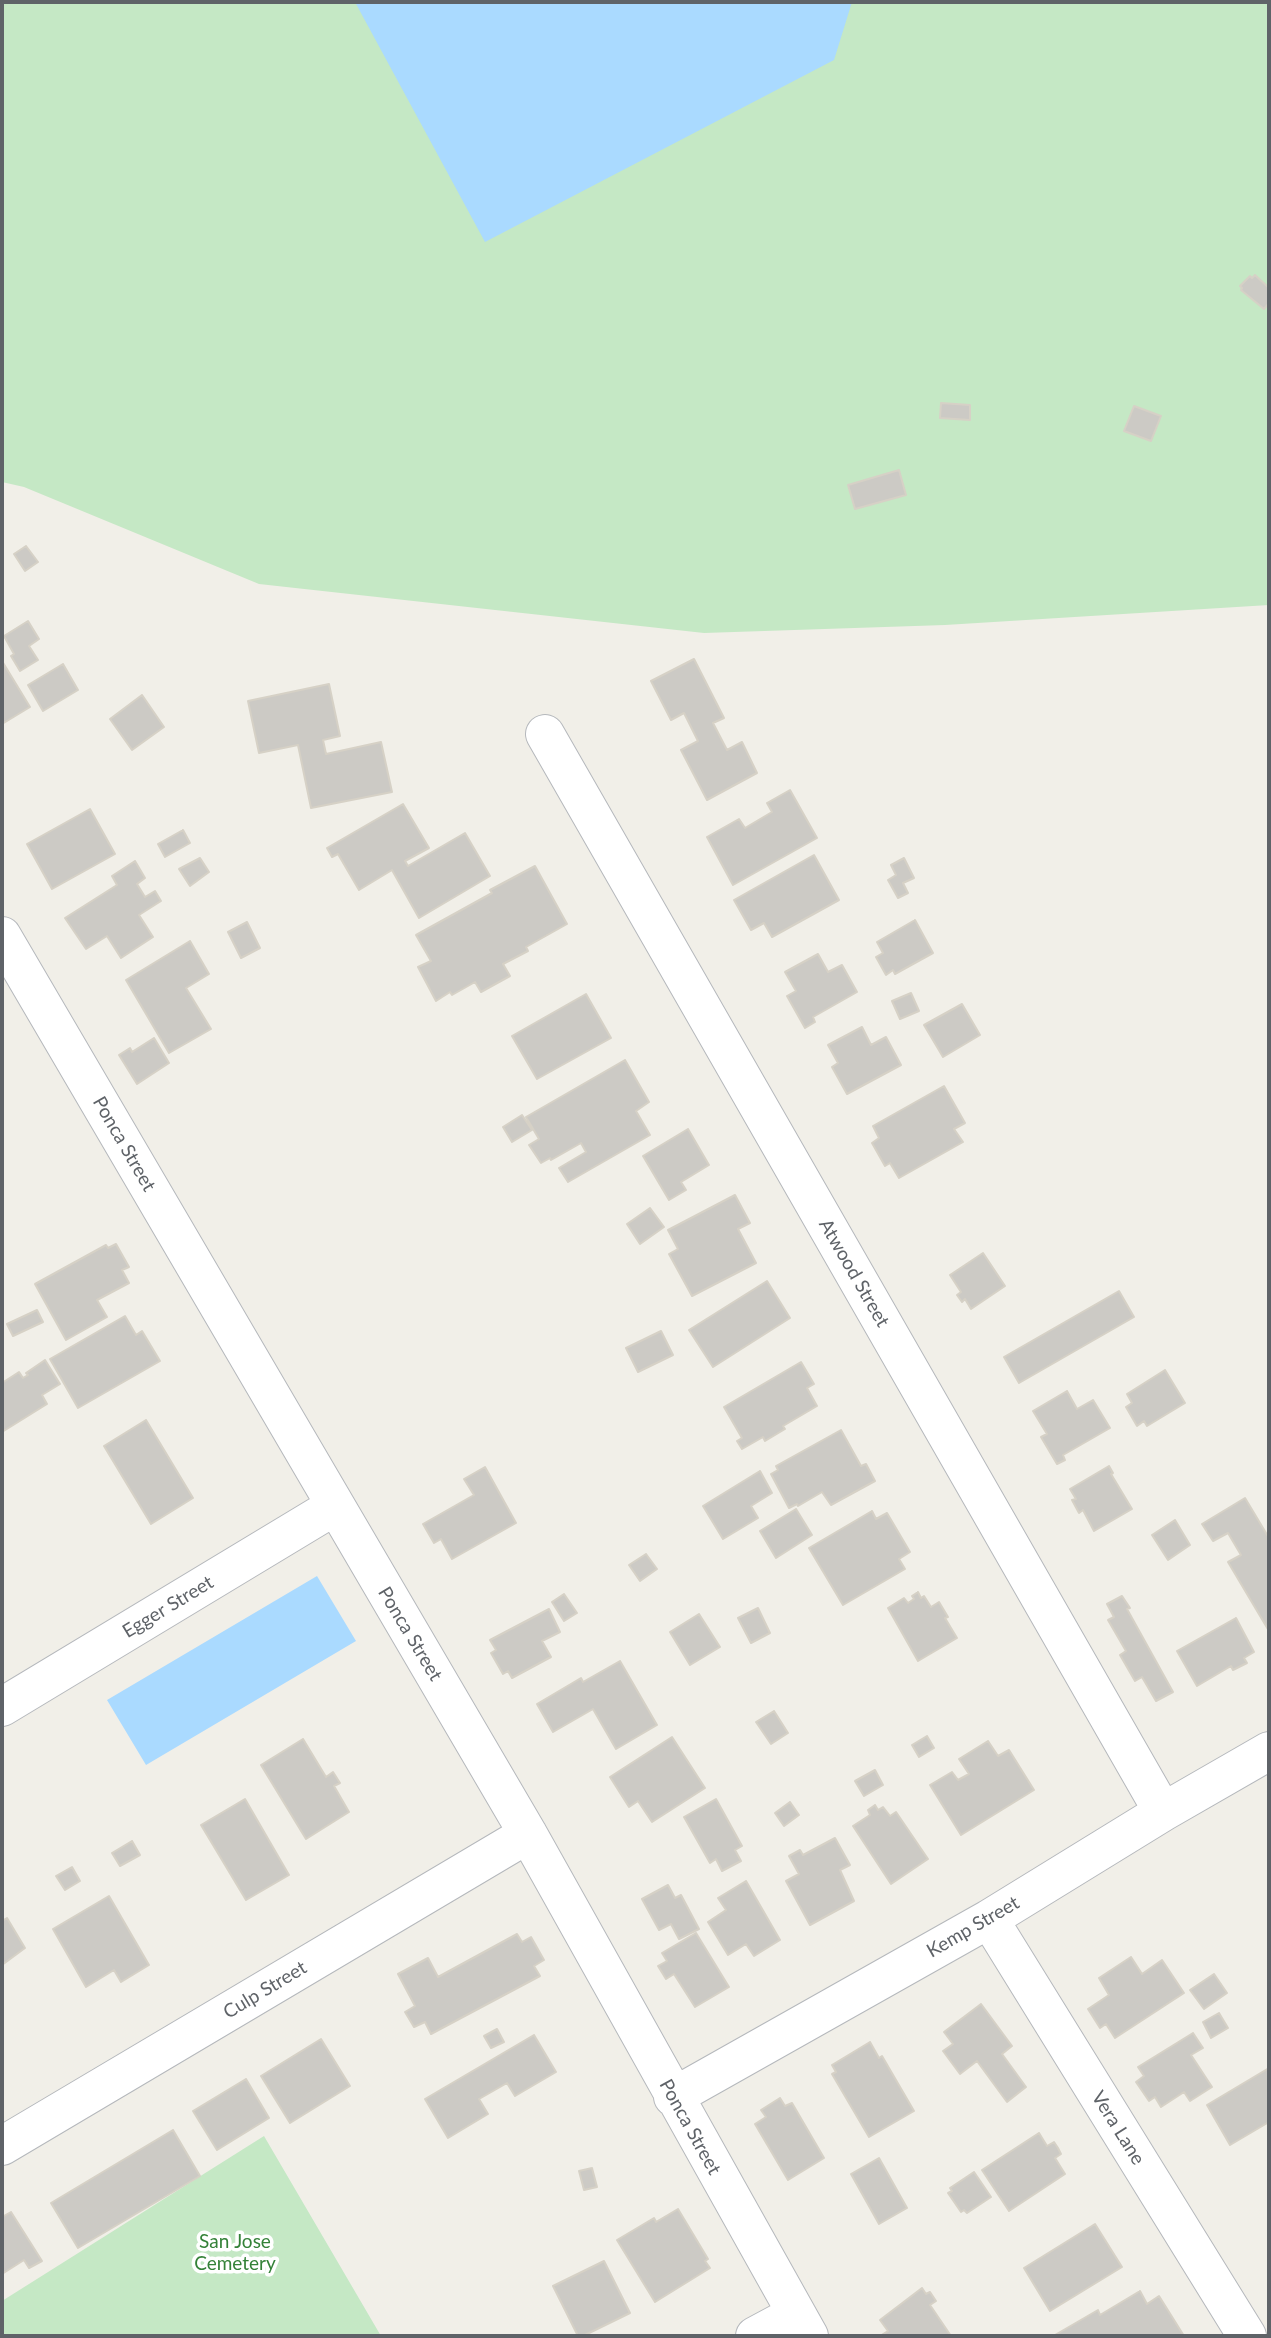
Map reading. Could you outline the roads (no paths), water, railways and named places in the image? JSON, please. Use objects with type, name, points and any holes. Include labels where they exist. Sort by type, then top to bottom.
[{"type":"street","name":"Atwood Street","points":[[545,734],[1163,1812]]},
{"type":"street","name":"Ponca Street","points":[[2,936],[528,1834],[802,2325]]},
{"type":"street","name":"Egger Street","points":[[2,1707],[335,1506]]},
{"type":"street","name":"Kemp Street","points":[[673,2097],[989,1919],[1163,1812],[1269,1751]]},
{"type":"street","name":"Culp Street","points":[[2,2146],[528,1834]]},
{"type":"street","name":"Vera Lane","points":[[989,1919],[1247,2336]]},
{"type":"street","points":[[755,2336],[802,2325]]},
{"type":"water","points":[[355,2],[852,2],[834,60],[485,242]]},
{"type":"water","points":[[317,1576],[356,1641],[146,1765],[107,1700]]},
{"type":"park label","name":"San Jose Cemetery","points":[[235,2253]]}]
